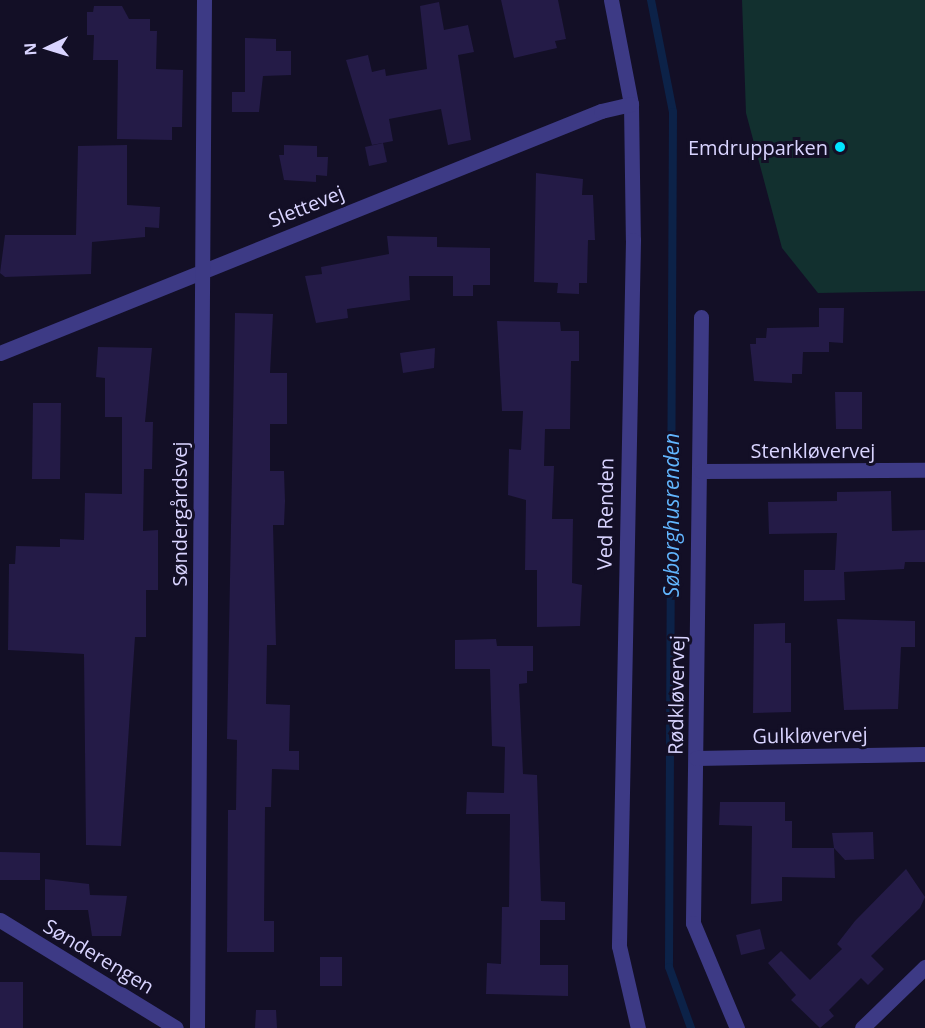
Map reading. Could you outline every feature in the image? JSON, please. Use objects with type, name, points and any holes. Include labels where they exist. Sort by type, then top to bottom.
[{"type":"street","name":"Søndergårdsvej","points":[[197,1028],[204,0]]},
{"type":"street","name":"Ved Renden","points":[[611,0],[631,104],[619,946],[638,1028]]},
{"type":"street","name":"Slettevej","points":[[0,353],[600,111],[631,104]]},
{"type":"street","name":"Rødkløvervej","points":[[701,317],[701,471],[693,922],[737,1028]]},
{"type":"street","name":"Stenkløvervej","points":[[701,471],[925,470]]},
{"type":"street","name":"Gulkløvervej","points":[[696,758],[925,754]]},
{"type":"street","name":"Sønderengen","points":[[0,920],[176,1028]]},
{"type":"street","points":[[862,1028],[925,967]]},
{"type":"green space","name":"Emdrupparken","points":[[742,0],[925,0],[925,291],[818,293],[782,248],[746,113]]},
{"type":"building","points":[[501,0],[558,0],[566,39],[555,41],[557,48],[514,58]]},
{"type":"building","points":[[439,2],[444,30],[468,25],[474,52],[458,55],[471,140],[448,145],[441,109],[389,119],[393,141],[372,145],[346,60],[368,55],[372,72],[385,69],[386,76],[427,69],[420,6]]},
{"type":"building","points":[[94,6],[122,6],[129,19],[150,19],[150,31],[157,31],[156,69],[183,70],[182,127],[172,127],[172,140],[117,139],[118,60],[93,60],[94,35],[87,35],[87,12],[93,12]]},
{"type":"building","points":[[245,38],[276,39],[276,51],[291,51],[291,75],[263,76],[259,112],[232,112],[232,92],[245,92]]},
{"type":"building","points":[[383,143],[387,162],[369,166],[365,147]]},
{"type":"building","points":[[127,145],[127,205],[160,207],[159,228],[145,227],[145,237],[92,242],[91,274],[5,277],[0,273],[5,235],[76,235],[78,146]]},
{"type":"building","points":[[284,145],[317,146],[317,157],[328,157],[327,176],[316,175],[316,182],[284,180],[279,155],[284,155]]},
{"type":"building","points":[[536,173],[583,179],[582,195],[593,195],[595,240],[588,240],[587,283],[579,283],[579,294],[557,293],[558,283],[534,282]]},
{"type":"building","points":[[387,236],[437,237],[437,247],[490,248],[490,285],[473,285],[473,296],[453,296],[453,276],[409,276],[410,300],[347,309],[348,318],[316,323],[305,276],[322,274],[321,267],[389,254]]},
{"type":"building","points":[[819,308],[844,308],[843,343],[829,342],[829,352],[803,352],[802,374],[792,374],[792,383],[754,381],[750,344],[756,344],[756,338],[766,338],[767,328],[819,327]]},
{"type":"building","points":[[235,313],[273,314],[270,373],[287,373],[287,424],[270,424],[270,471],[284,471],[285,501],[284,525],[273,525],[276,645],[267,645],[266,704],[290,705],[289,751],[299,751],[299,770],[272,769],[271,807],[265,807],[264,921],[274,921],[274,952],[227,952],[228,810],[236,810],[237,740],[227,739]]},
{"type":"building","points":[[497,321],[560,322],[561,331],[579,331],[579,361],[571,361],[570,429],[545,429],[544,466],[554,466],[552,519],[573,519],[572,583],[582,585],[580,626],[537,627],[537,570],[525,570],[526,500],[508,495],[509,449],[521,450],[523,411],[502,411]]},
{"type":"building","points":[[98,347],[152,348],[145,422],[153,422],[152,469],[144,469],[143,531],[158,530],[158,590],[146,590],[146,637],[135,637],[121,846],[86,845],[84,654],[8,650],[9,564],[15,564],[16,546],[60,547],[60,539],[84,540],[85,493],[122,494],[122,417],[105,417],[105,378],[96,377]]},
{"type":"building","points":[[435,348],[434,368],[403,373],[400,353]]},
{"type":"building","points":[[835,392],[862,392],[862,429],[836,429]]},
{"type":"building","points":[[33,403],[61,403],[60,479],[32,479]]},
{"type":"building","points":[[891,491],[892,531],[925,530],[925,562],[905,562],[904,569],[844,572],[845,600],[804,601],[804,570],[835,570],[837,533],[769,534],[768,502],[837,501],[837,492]]},
{"type":"building","points":[[837,619],[915,621],[915,647],[901,647],[898,709],[844,710]]},
{"type":"building","points":[[785,623],[785,643],[791,643],[791,712],[753,713],[754,624]]},
{"type":"building","points":[[496,639],[497,646],[533,646],[533,671],[527,671],[527,683],[519,684],[523,774],[537,775],[541,901],[565,902],[565,920],[540,920],[540,965],[568,965],[568,996],[486,994],[487,963],[501,964],[502,907],[509,907],[510,814],[466,814],[467,792],[504,793],[505,747],[492,746],[490,669],[455,669],[455,640]]},
{"type":"building","points":[[720,802],[785,802],[785,821],[792,821],[792,848],[834,848],[835,878],[782,877],[782,901],[751,904],[752,826],[719,825]]},
{"type":"building","points":[[873,832],[874,859],[845,860],[834,848],[832,833]]},
{"type":"building","points":[[0,852],[40,853],[40,880],[0,880]]},
{"type":"building","points":[[906,869],[925,897],[920,908],[871,956],[884,969],[868,985],[861,978],[829,1010],[834,1016],[820,1028],[791,1000],[796,995],[768,963],[781,951],[810,980],[842,949],[837,944],[855,921]]},
{"type":"building","points":[[45,879],[89,884],[90,895],[127,896],[121,936],[92,936],[88,910],[45,910]]},
{"type":"building","points":[[760,929],[765,949],[741,955],[736,935]]},
{"type":"building","points":[[320,957],[342,957],[342,986],[320,986]]},
{"type":"building","points":[[0,982],[23,982],[23,1028],[0,1028]]},
{"type":"building","points":[[256,1010],[276,1010],[277,1028],[255,1028]]},
{"type":"waterway","name":"Søborghusrenden","points":[[651,0],[673,112],[669,967],[691,1028]]},
{"type":"place","name":"Emdrupparken","points":[[840,147]]}]
